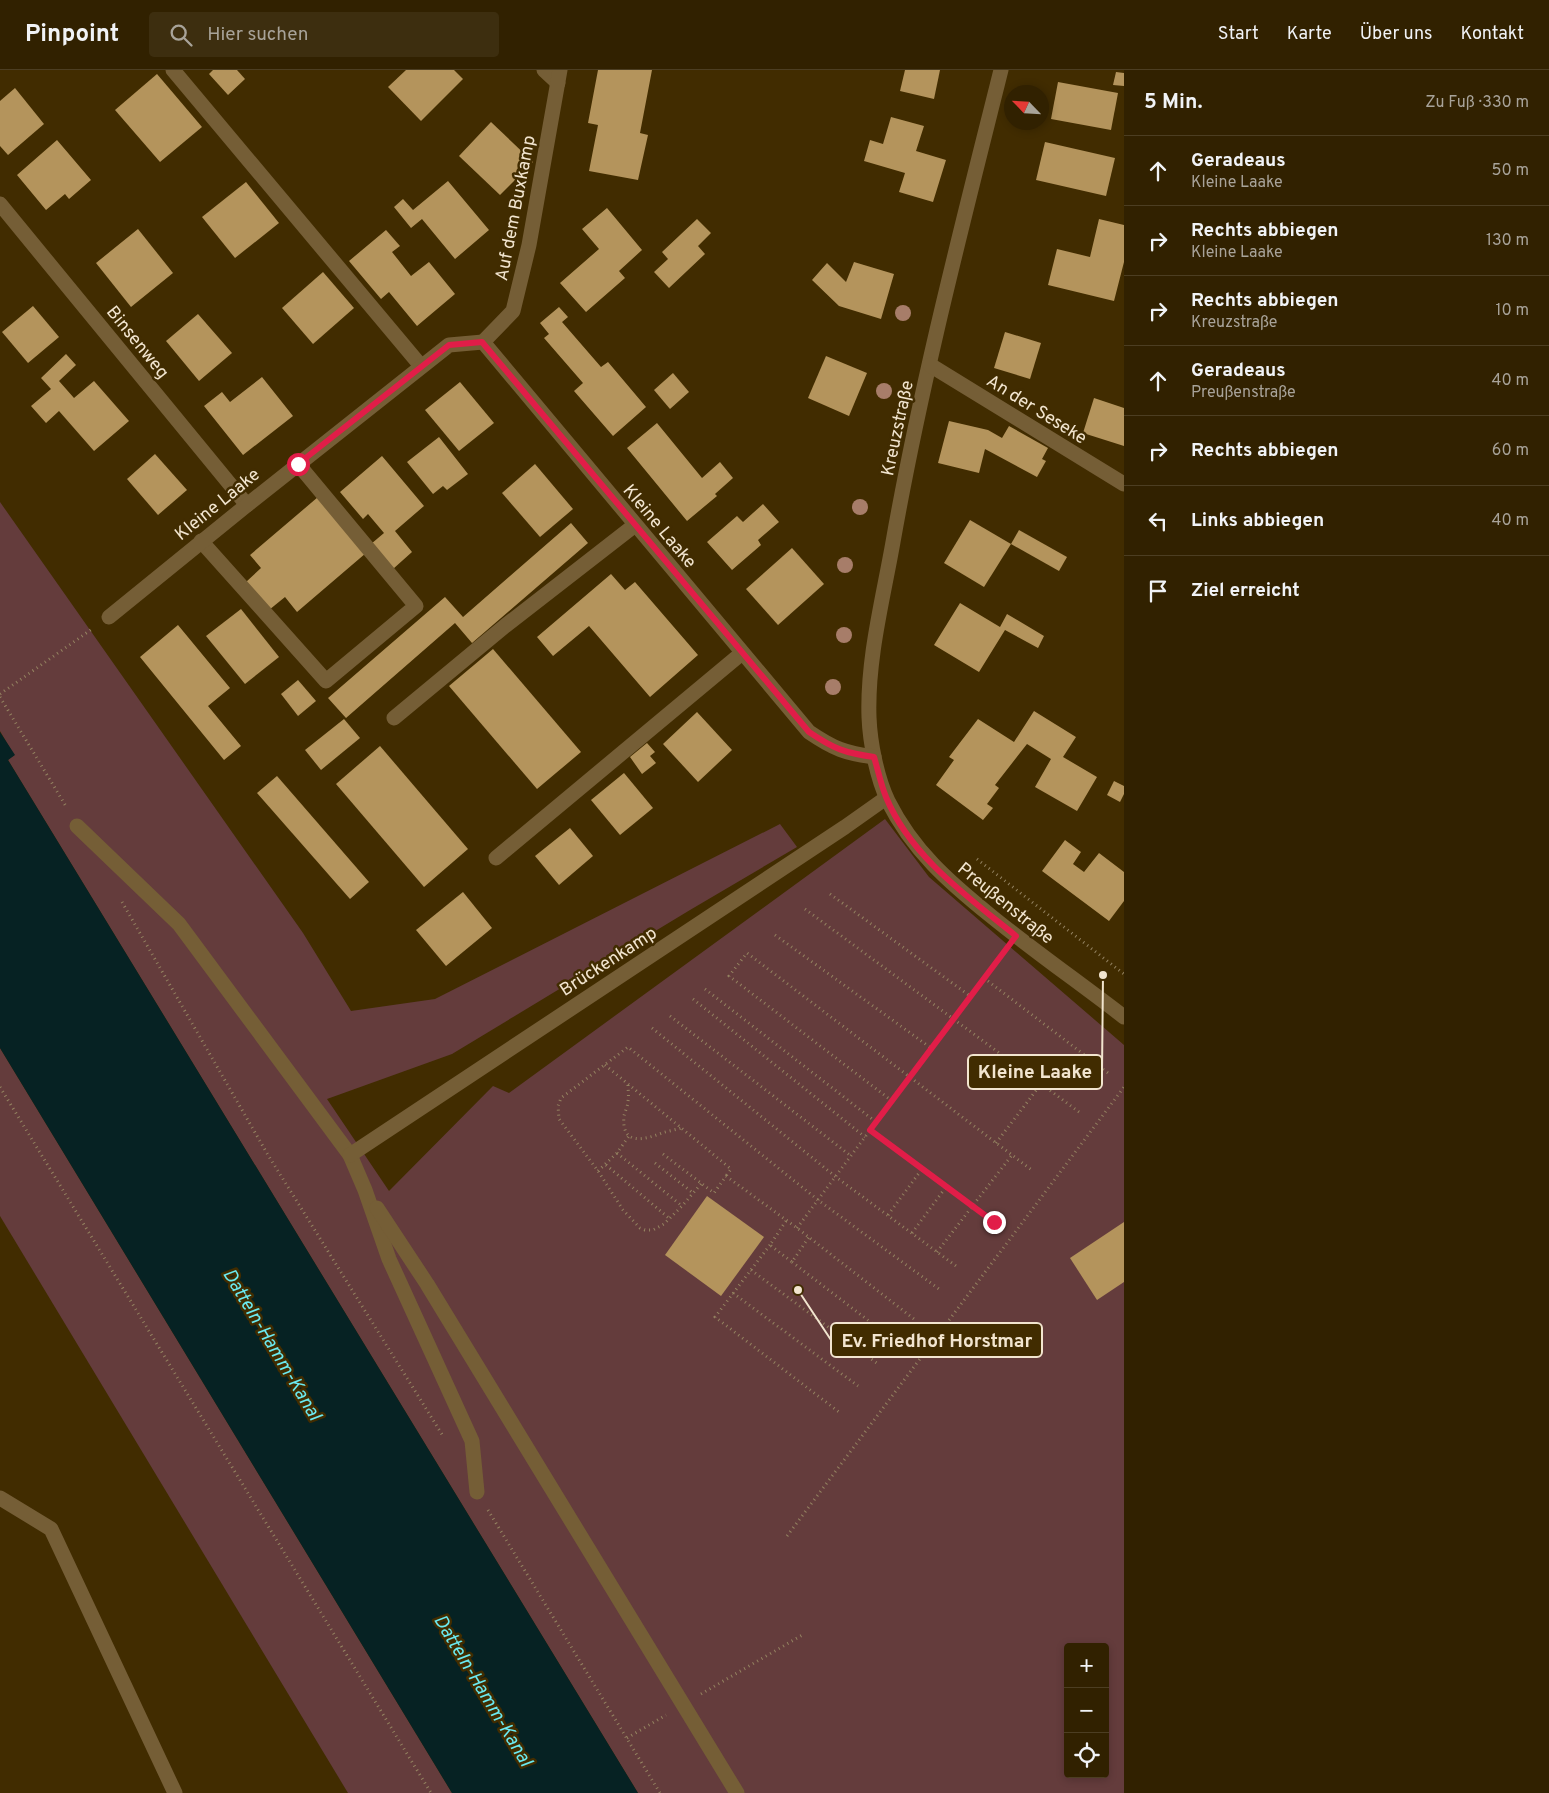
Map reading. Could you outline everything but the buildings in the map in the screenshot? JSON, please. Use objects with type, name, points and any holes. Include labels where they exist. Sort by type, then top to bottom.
[{"type":"street","points":[[173,70],[421,366]]},
{"type":"street","points":[[544,70],[559,77]]},
{"type":"street","name":"Kreuzstraße","points":[[886,798],[874,757],[869,719],[870,680],[875,643],[901,497],[930,365],[1001,70]]},
{"type":"street","name":"Auf dem Buxkamp","points":[[482,342],[513,311],[529,245],[559,77]]},
{"type":"street","name":"Binsenweg","points":[[0,204],[247,505]]},
{"type":"street","name":"Kleine Laake","points":[[108,616],[449,345],[482,342],[809,732],[827,744],[848,753],[874,757]]},
{"type":"street","name":"An der Seseke","points":[[930,365],[1124,484]]},
{"type":"street","points":[[201,541],[326,680],[416,606],[298,464]]},
{"type":"street","points":[[394,718],[505,626],[635,525]]},
{"type":"street","points":[[496,858],[742,653]]},
{"type":"street","name":"Preußenstraße","points":[[886,798],[909,836],[942,875],[1016,936],[1124,1017]]},
{"type":"street","name":"Brückenkamp","points":[[350,1155],[886,798]]},
{"type":"street","points":[[77,826],[179,924],[350,1155],[365,1190],[389,1259],[472,1441],[477,1492]]},
{"type":"street","points":[[365,1190],[427,1284],[737,1793]]},
{"type":"street","points":[[0,1498],[51,1529],[175,1793]]},
{"type":"path","points":[[77,826],[0,696],[108,616]]},
{"type":"path","points":[[977,859],[1124,974]]},
{"type":"path","points":[[830,894],[970,996]]},
{"type":"path","points":[[121,902],[268,1155],[446,1441]]},
{"type":"path","points":[[804,909],[1079,1112]]},
{"type":"path","points":[[775,934],[931,1048]]},
{"type":"path","points":[[797,1228],[1016,936]]},
{"type":"path","points":[[892,1101],[729,976],[748,954],[1033,1171]]},
{"type":"path","points":[[984,978],[1108,1073]]},
{"type":"path","points":[[705,989],[876,1122]]},
{"type":"path","points":[[693,999],[865,1137]]},
{"type":"path","points":[[670,1016],[851,1156]]},
{"type":"path","points":[[652,1028],[836,1177],[956,1266]]},
{"type":"path","points":[[701,1184],[670,1219],[652,1230],[640,1228],[623,1210],[598,1171],[559,1119],[558,1106],[561,1098],[628,1047],[818,1200],[939,1289]]},
{"type":"path","points":[[605,1065],[731,1169],[714,1193],[663,1154]]},
{"type":"path","points":[[628,1084],[628,1101],[624,1116],[624,1128],[629,1136],[636,1139],[651,1138],[663,1132],[681,1128]]},
{"type":"path","points":[[996,1143],[1041,1084]]},
{"type":"path","points":[[0,1087],[431,1793]]},
{"type":"path","points":[[787,1536],[1124,1087]]},
{"type":"path","points":[[870,1130],[994,1222]]},
{"type":"path","points":[[598,1171],[617,1153],[629,1136]]},
{"type":"path","points":[[617,1153],[682,1206]]},
{"type":"path","points":[[937,1252],[1012,1155]]},
{"type":"path","points":[[655,1163],[694,1193]]},
{"type":"path","points":[[606,1165],[670,1219]]},
{"type":"path","points":[[888,1215],[922,1169]]},
{"type":"path","points":[[726,1176],[797,1228],[914,1319]]},
{"type":"path","points":[[912,1233],[946,1187]]},
{"type":"path","points":[[786,1220],[770,1245],[715,1318],[839,1412]]},
{"type":"path","points":[[792,1262],[809,1238]]},
{"type":"path","points":[[770,1245],[895,1341]]},
{"type":"path","points":[[751,1270],[878,1364]]},
{"type":"path","points":[[734,1293],[858,1386]]},
{"type":"path","points":[[477,1492],[660,1793]]},
{"type":"path","points":[[627,1738],[804,1634]]},
{"type":"shaded area","points":[[0,502],[303,933],[351,1011],[435,999],[780,824],[797,847],[452,1054],[327,1099],[389,1191],[493,1086],[509,1093],[885,819],[929,877],[1124,1045],[1124,1793],[638,1793],[8,760],[14,755],[0,731]]},
{"type":"shaded area","points":[[0,1048],[452,1793],[348,1793],[0,1216]]},
{"type":"water","name":"Datteln-Hamm-Kanal","points":[[0,732],[15,755],[8,760],[638,1793],[452,1793],[0,1048]]},
{"type":"place","name":"Kleine Laake","points":[[1103,975]]},
{"type":"place","name":"Ev. Friedhof Horstmar","points":[[798,1290]]},
{"type":"route","points":[[298,464],[449,345],[482,342],[809,732],[827,744],[848,753],[874,757],[886,798],[909,836],[924,856],[960,891],[1016,936],[870,1130],[994,1222]]}]
